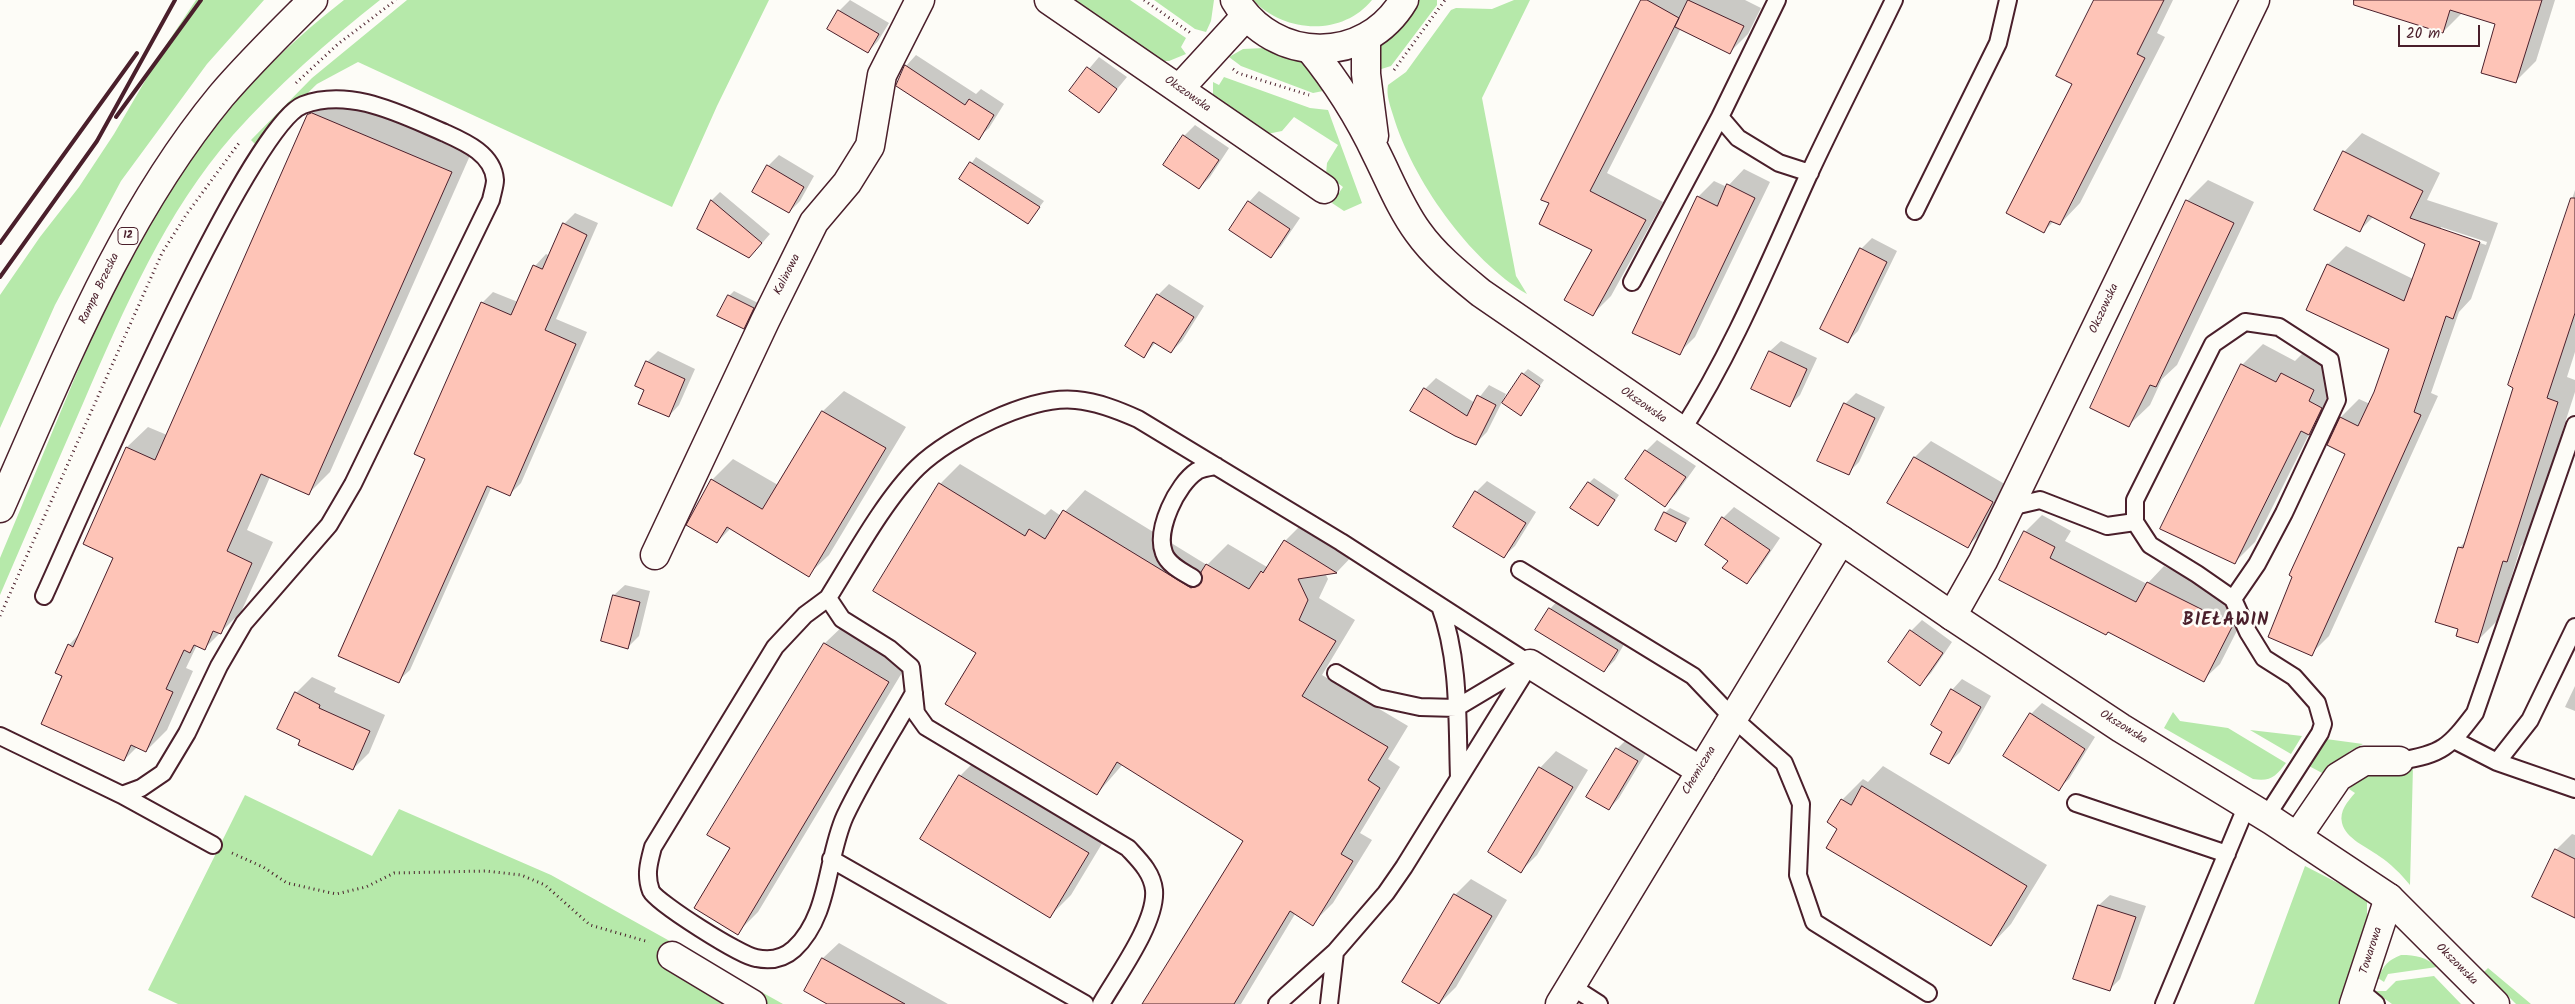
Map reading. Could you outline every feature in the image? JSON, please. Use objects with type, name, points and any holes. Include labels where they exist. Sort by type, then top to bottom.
[{"type":"main road","name":"Rampa Brzeska","points":[[0,508],[95,298],[150,196],[221,96],[313,0]]},
{"type":"main road","name":"Kalinowa","points":[[655,555],[765,321],[814,222],[847,183],[870,146],[882,75],[920,0]]},
{"type":"main road","name":"Okszowska","points":[[1049,0],[1324,189]]},
{"type":"main road","points":[[1179,89],[1240,8],[1274,39],[1310,49],[1339,48],[1366,38],[1395,16],[1404,0]]},
{"type":"main road","name":"Okszowska","points":[[1952,616],[1983,561],[2010,507],[2255,0]]},
{"type":"main road","name":"Okszowska","points":[[1366,38],[1366,74],[1377,155]]},
{"type":"main road","name":"Okszowska","points":[[1310,49],[1332,76],[1418,232],[1447,264],[1493,302],[1952,616],[2121,728],[2257,811],[2389,898],[2495,1004]]},
{"type":"main road","name":"Chemiczna","points":[[1566,995],[1842,540]]},
{"type":"main road","points":[[1530,664],[1701,770]]},
{"type":"main road","points":[[2297,837],[2338,777],[2364,761],[2399,761]]},
{"type":"main road","name":"Towarowa","points":[[2363,999],[2389,898]]},
{"type":"main road","points":[[672,956],[752,1004]]},
{"type":"lane","points":[[1632,282],[1720,117],[1777,0]]},
{"type":"lane","points":[[1681,432],[1709,388],[1756,294],[1810,173],[1894,0]]},
{"type":"lane","points":[[1915,211],[1998,43],[2008,0]]},
{"type":"lane","points":[[44,596],[175,311],[250,168],[278,129],[301,106],[324,100],[348,99],[369,104],[422,123],[465,142],[486,158],[495,180],[491,200],[354,484],[329,525],[244,623],[219,666],[187,733],[163,773],[141,788],[122,795]]},
{"type":"lane","points":[[1720,117],[1738,138],[1779,163],[1810,173]]},
{"type":"lane","points":[[2164,1004],[2227,854],[2257,811],[2301,764],[2323,724],[2317,702],[2294,677],[2264,658],[2248,632],[2233,600],[2197,574],[2150,546],[2136,522],[2135,500],[2213,344],[2245,322],[2278,327],[2330,360],[2338,400],[2284,513],[2257,564],[2233,600]]},
{"type":"lane","points":[[914,693],[845,816],[831,859],[822,898],[808,933],[794,950],[775,960],[754,958],[680,915],[652,893],[646,872],[653,847],[775,647],[805,616],[828,598],[896,493],[918,466],[952,442],[994,418],[1036,404],[1075,399],[1111,407],[1138,419],[1341,542],[1530,664]]},
{"type":"lane","points":[[2399,761],[2430,756],[2454,740],[2476,713],[2575,425]]},
{"type":"lane","points":[[1193,578],[1175,567],[1164,554],[1162,531],[1171,504],[1186,480],[1198,470],[1216,466]]},
{"type":"lane","points":[[2010,507],[2040,500],[2107,526],[2136,522]]},
{"type":"lane","points":[[1520,570],[1693,676],[1733,718],[1784,763],[1801,804],[1798,875],[1814,922],[1928,993]]},
{"type":"lane","points":[[828,598],[842,619],[890,649],[911,667],[916,713],[926,727],[1128,848],[1146,867],[1154,890],[1151,916],[1101,1004]]},
{"type":"lane","points":[[1440,606],[1448,628],[1453,653],[1459,778]]},
{"type":"lane","points":[[2498,762],[2530,720],[2575,627]]},
{"type":"lane","points":[[1336,673],[1378,698],[1420,707],[1456,708],[1530,664]]},
{"type":"lane","points":[[1277,1004],[1335,952],[1386,894],[1530,664]]},
{"type":"lane","points":[[0,736],[122,795],[213,845]]},
{"type":"lane","points":[[2454,740],[2498,762],[2575,789]]},
{"type":"lane","points":[[2076,803],[2227,854]]},
{"type":"lane","points":[[831,859],[1085,1004]]},
{"type":"lane","points":[[1329,1004],[1335,952]]},
{"type":"lane","points":[[1566,995],[1599,1004]]},
{"type":"path","points":[[213,845],[263,867],[287,883],[336,894],[366,887],[394,873],[486,871],[521,875],[545,885],[590,925],[644,939],[672,956]]},
{"type":"green space","points":[[196,0],[264,0],[207,64],[121,181],[55,305],[0,428],[0,295],[40,237],[79,187],[114,134],[166,45]]},
{"type":"green space","points":[[344,0],[380,0],[304,64],[233,135],[209,164],[167,228],[148,262],[115,331],[0,595],[0,558],[95,331],[133,249],[163,196],[197,147],[235,101],[277,58]]},
{"type":"green space","points":[[407,0],[769,0],[717,106],[672,207],[358,62],[317,84],[255,144],[251,140],[312,78]]},
{"type":"green space","points":[[1066,0],[1130,0],[1186,38],[1181,47],[1186,54],[1169,61],[1159,61]]},
{"type":"green space","points":[[1154,0],[1214,0],[1211,21],[1206,32],[1195,29]]},
{"type":"green space","points":[[1253,0],[1372,0],[1360,12],[1345,20],[1329,25],[1313,26],[1296,24],[1280,19],[1266,11]]},
{"type":"green space","points":[[1419,0],[1437,0],[1437,5],[1391,66],[1375,71],[1379,45]]},
{"type":"green space","points":[[1514,0],[1530,0],[1482,98],[1516,276],[1527,294],[1484,261],[1445,216],[1428,191],[1402,140],[1391,108],[1388,92],[1388,85],[1406,72],[1451,10],[1456,8],[1492,9]]},
{"type":"green space","points":[[1264,48],[1293,58],[1309,67],[1322,80],[1328,90],[1313,93],[1241,66],[1229,57],[1243,49]]},
{"type":"green space","points":[[1224,77],[1310,108],[1328,110],[1362,203],[1344,211],[1332,203],[1343,187],[1326,174],[1327,163],[1338,145],[1294,117],[1282,131],[1267,134],[1217,102],[1213,94],[1213,82],[1219,85]]},
{"type":"green space","points":[[2173,712],[2180,721],[2228,728],[2286,763],[2269,779],[2253,779],[2164,728]]},
{"type":"green space","points":[[2250,730],[2302,736],[2291,754]]},
{"type":"green space","points":[[2326,739],[2363,744],[2350,751],[2324,774],[2309,766]]},
{"type":"green space","points":[[2413,766],[2410,885],[2388,862],[2352,838],[2344,829],[2341,819],[2345,806],[2355,793],[2349,789],[2364,776],[2378,770]]},
{"type":"green space","points":[[245,795],[372,856],[399,809],[551,875],[783,1004],[178,1004],[148,990]]},
{"type":"green space","points":[[2305,866],[2367,898],[2367,920],[2338,1004],[2254,1004]]},
{"type":"green space","points":[[2401,955],[2420,957],[2437,967],[2388,974],[2384,982],[2378,978],[2387,964]]},
{"type":"green space","points":[[2488,968],[2531,1004],[2516,1004],[2484,972]]},
{"type":"green space","points":[[2434,976],[2461,1004],[2392,1004],[2374,991],[2386,991],[2396,981]]},
{"type":"building","points":[[1641,0],[1647,0],[1679,18],[1590,191],[1646,220],[1593,316],[1564,300],[1592,250],[1539,224],[1549,203],[1541,200]]},
{"type":"building","points":[[1688,0],[1744,26],[1730,54],[1675,27]]},
{"type":"building","points":[[2094,0],[2164,0],[2137,54],[2145,58],[2060,225],[2050,221],[2044,233],[2006,213],[2072,84],[2056,76]]},
{"type":"building","points":[[2354,0],[2542,0],[2516,83],[2481,73],[2495,24],[2450,10],[2443,33],[2354,5]]},
{"type":"building","points":[[838,10],[879,34],[868,53],[827,29]]},
{"type":"building","points":[[905,65],[965,105],[969,99],[994,115],[979,140],[896,86]]},
{"type":"building","points":[[1087,67],[1117,89],[1099,113],[1069,91]]},
{"type":"building","points":[[312,113],[452,172],[309,495],[261,474],[227,551],[252,563],[221,634],[213,631],[205,650],[194,645],[190,653],[184,650],[166,689],[173,692],[146,752],[131,745],[124,761],[41,724],[62,676],[55,673],[68,644],[73,647],[113,558],[83,544],[126,447],[155,460],[307,115]]},
{"type":"building","points":[[1183,135],[1219,160],[1199,189],[1163,165]]},
{"type":"building","points":[[2343,151],[2423,191],[2410,218],[2480,242],[2453,319],[2446,316],[2414,412],[2421,415],[2312,656],[2268,637],[2292,577],[2289,575],[2345,454],[2327,445],[2340,417],[2358,426],[2374,392],[2389,349],[2306,310],[2327,264],[2404,301],[2425,244],[2368,215],[2360,232],[2314,210]]},
{"type":"building","points":[[970,162],[1040,207],[1028,224],[959,179]]},
{"type":"building","points":[[767,165],[804,187],[789,213],[752,192]]},
{"type":"building","points":[[1727,184],[1755,198],[1680,355],[1632,333],[1697,196],[1717,206]]},
{"type":"building","points":[[2571,198],[2575,198],[2575,313],[2547,398],[2558,402],[2507,562],[2503,561],[2478,643],[2456,636],[2458,629],[2435,622],[2458,547],[2463,548],[2513,388],[2508,385]]},
{"type":"building","points":[[711,200],[762,243],[749,258],[697,229]]},
{"type":"building","points":[[2186,200],[2234,223],[2156,387],[2150,385],[2129,427],[2090,408]]},
{"type":"building","points":[[1248,201],[1290,229],[1271,258],[1229,230]]},
{"type":"building","points":[[563,223],[587,235],[545,330],[576,344],[510,496],[487,486],[399,683],[338,656],[425,459],[414,454],[481,302],[511,315],[533,265],[542,269]]},
{"type":"building","points":[[1860,248],[1887,262],[1848,343],[1820,329]]},
{"type":"building","points":[[1157,294],[1194,317],[1171,353],[1153,342],[1144,358],[1125,346]]},
{"type":"building","points":[[728,295],[754,308],[744,329],[717,316]]},
{"type":"building","points":[[1769,351],[1807,369],[1790,407],[1751,389]]},
{"type":"building","points":[[646,361],[685,379],[669,417],[638,404],[644,390],[635,386]]},
{"type":"building","points":[[2241,364],[2276,382],[2281,373],[2314,390],[2309,401],[2322,408],[2309,435],[2301,431],[2235,564],[2160,529]]},
{"type":"building","points":[[1522,373],[1540,386],[1521,416],[1502,403]]},
{"type":"building","points":[[1424,388],[1467,416],[1477,395],[1496,405],[1476,445],[1455,436],[1410,411]]},
{"type":"building","points":[[1844,403],[1875,418],[1849,475],[1817,461]]},
{"type":"building","points":[[822,411],[886,448],[809,577],[727,527],[717,543],[686,525],[711,479],[762,509]]},
{"type":"building","points":[[1645,450],[1686,477],[1665,507],[1625,479]]},
{"type":"building","points":[[1914,457],[1993,502],[1968,548],[1887,503]]},
{"type":"building","points":[[1588,482],[1615,500],[1598,526],[1570,508]]},
{"type":"building","points":[[939,483],[1025,536],[1029,529],[1045,539],[1063,510],[1191,588],[1201,583],[1201,572],[1206,564],[1249,589],[1261,571],[1263,573],[1284,540],[1337,573],[1298,579],[1308,600],[1299,620],[1336,641],[1302,696],[1388,747],[1368,780],[1380,788],[1341,854],[1353,861],[1313,926],[1290,911],[1234,1004],[1142,1004],[1243,841],[1117,762],[1097,795],[945,704],[976,653],[873,591]]},
{"type":"building","points":[[1475,491],[1526,523],[1504,558],[1453,527]]},
{"type":"building","points":[[1664,512],[1686,523],[1676,542],[1655,530]]},
{"type":"building","points":[[1722,517],[1770,550],[1747,584],[1722,568],[1728,561],[1705,545]]},
{"type":"building","points":[[2024,531],[2055,547],[2050,558],[2136,602],[2147,582],[2233,625],[2204,682],[2108,632],[2106,635],[1999,580]]},
{"type":"building","points":[[613,595],[640,602],[628,649],[601,641]]},
{"type":"building","points":[[1549,608],[1618,650],[1604,672],[1535,630]]},
{"type":"building","points":[[1910,630],[1943,653],[1920,686],[1888,662]]},
{"type":"building","points":[[824,643],[889,682],[738,935],[694,908],[730,848],[707,835]]},
{"type":"building","points":[[1951,689],[1981,707],[1949,764],[1930,754],[1942,732],[1931,725]]},
{"type":"building","points":[[295,692],[320,705],[319,708],[370,731],[353,770],[298,745],[300,740],[277,729]]},
{"type":"building","points":[[2030,713],[2085,749],[2059,791],[2003,756]]},
{"type":"building","points":[[1616,748],[1638,761],[1609,810],[1586,797]]},
{"type":"building","points":[[1539,767],[1573,787],[1521,873],[1488,852]]},
{"type":"building","points":[[959,775],[1089,853],[1050,918],[920,839]]},
{"type":"building","points":[[1862,786],[2027,886],[1991,946],[1826,848],[1837,829],[1827,822],[1841,799],[1851,805]]},
{"type":"building","points":[[2555,849],[2575,859],[2575,918],[2532,897]]},
{"type":"building","points":[[1454,894],[1492,916],[1439,1004],[1402,982]]},
{"type":"building","points":[[2098,905],[2136,917],[2110,991],[2073,979]]},
{"type":"building","points":[[822,958],[905,1004],[827,1004],[804,991]]},
{"type":"railway","points":[[0,277],[97,141],[175,0]]},
{"type":"railway","points":[[116,117],[201,0]]},
{"type":"railway","points":[[0,243],[137,53]]},
{"type":"district","name":"BIEŁAWIN","points":[[2226,622]]}]
